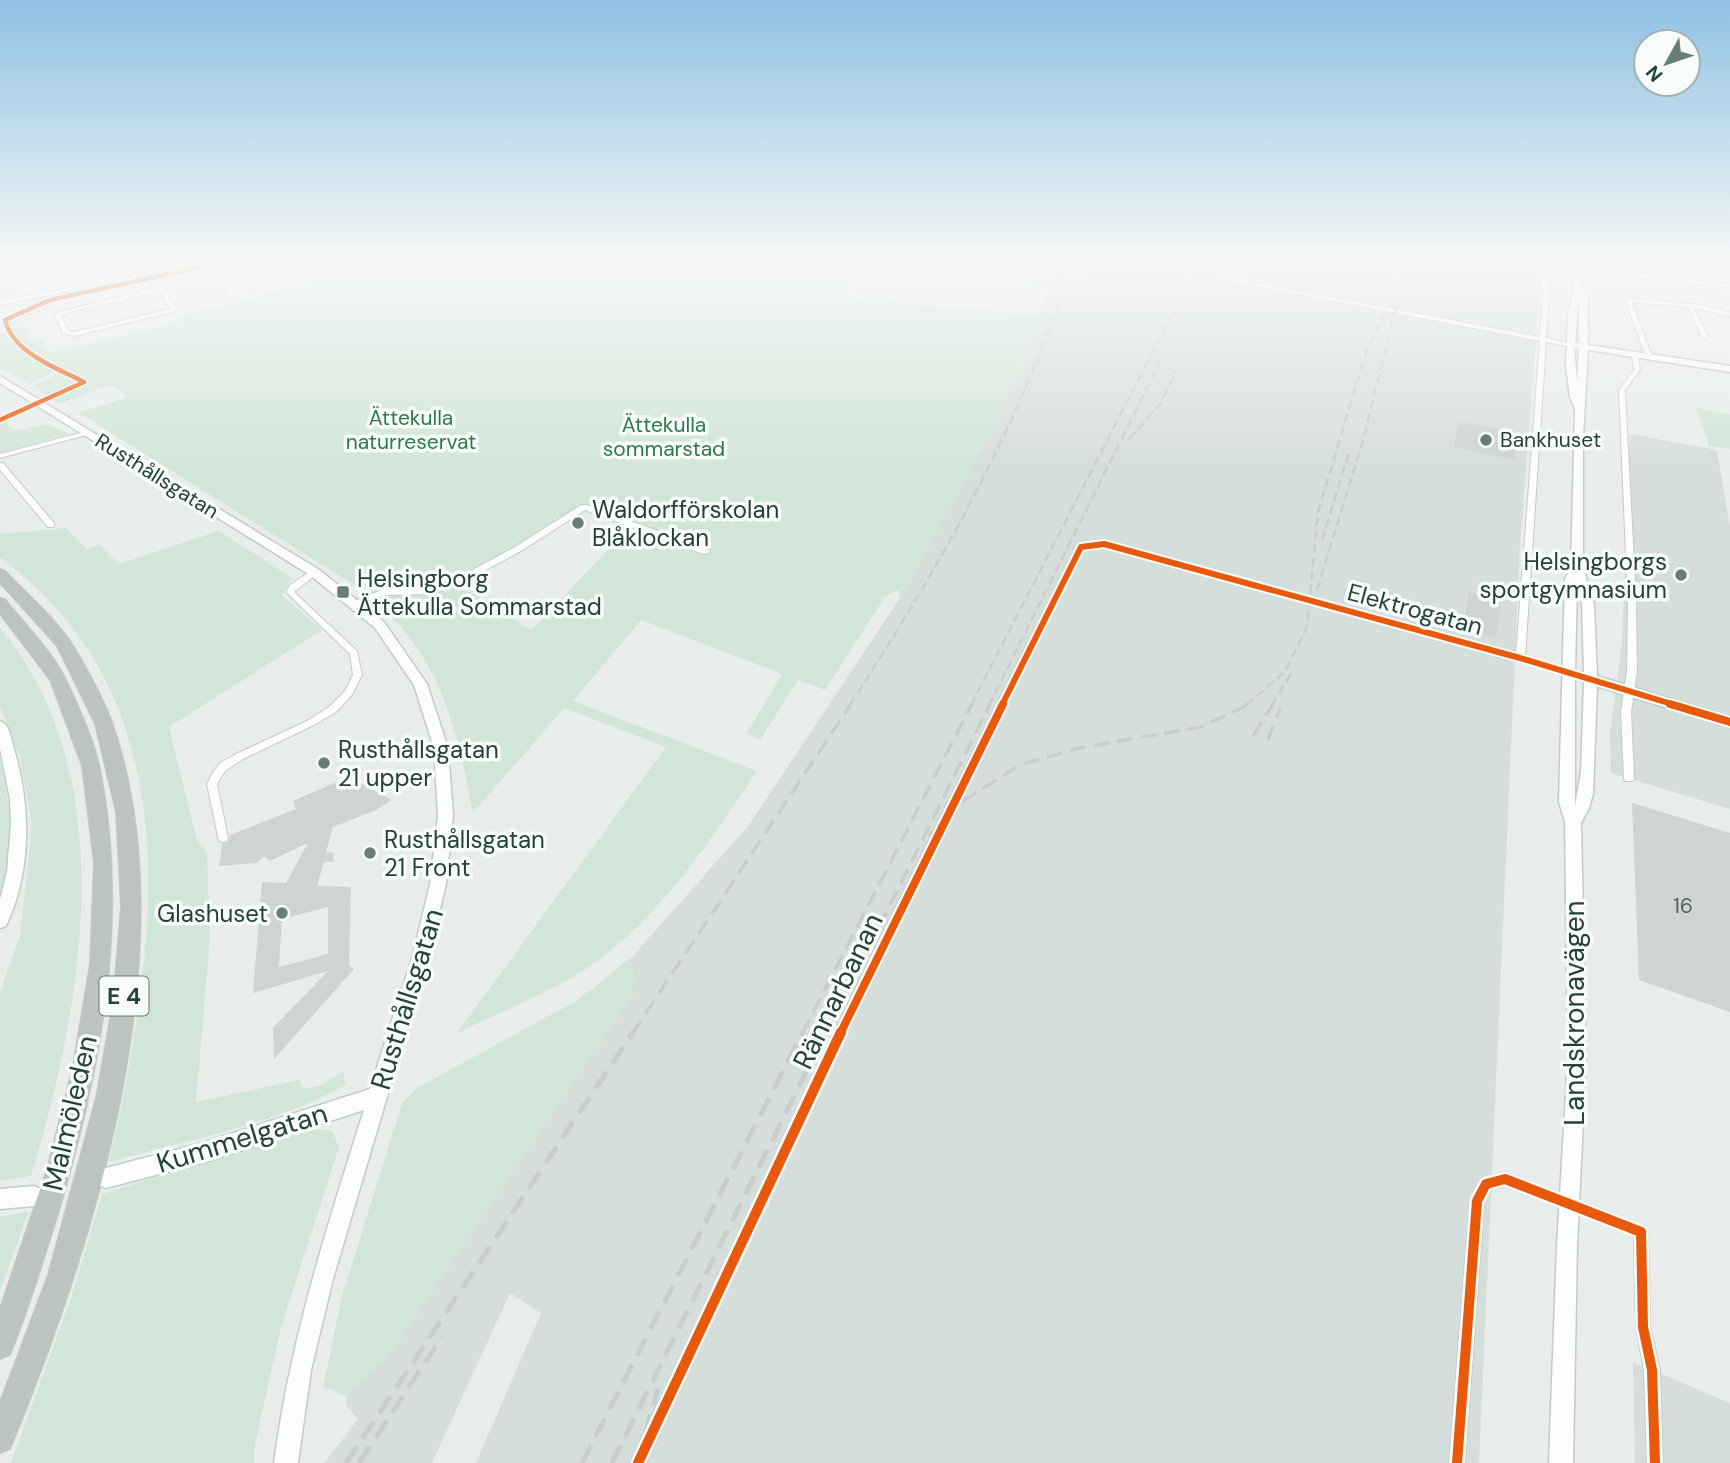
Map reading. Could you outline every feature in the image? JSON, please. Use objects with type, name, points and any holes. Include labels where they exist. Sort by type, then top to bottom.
[{"type":"highway","name":"Malmöleden","points":[[0,574],[32,604],[64,643],[91,689],[109,733],[128,829],[131,910],[130,951],[118,1044],[104,1116],[61,1276],[0,1439]]},
{"type":"highway","name":"Malmöleden","points":[[0,603],[42,654],[73,713],[89,762],[102,853],[100,956],[85,1058],[49,1205],[0,1345]]},
{"type":"main road","name":"Landskronavägen","points":[[1572,330],[1571,377],[1574,398],[1580,410]]},
{"type":"main road","name":"Landskronavägen","points":[[1573,822],[1583,808],[1587,782],[1588,606],[1584,583],[1577,568],[1584,330]]},
{"type":"main road","points":[[1572,345],[1730,369]]},
{"type":"main road","name":"Rusthållsgatan","points":[[0,379],[314,572],[358,603],[403,655],[422,690],[438,732],[446,797],[445,849],[429,932],[304,1350],[286,1463]]},
{"type":"main road","name":"Landskronavägen","points":[[1561,1463],[1577,1060],[1573,822],[1566,802],[1571,579],[1577,568]]},
{"type":"main road","name":"Elektrogatan","points":[[1568,672],[1730,722]]},
{"type":"main road","points":[[0,726],[19,797],[20,843],[17,869],[0,921]]},
{"type":"main road","name":"Kummelgatan","points":[[106,1178],[202,1153],[378,1096]]},
{"type":"main road","points":[[0,1199],[34,1196]]},
{"type":"street","points":[[65,330],[72,335],[91,330]]},
{"type":"street","points":[[1496,330],[1572,345]]},
{"type":"street","points":[[1520,658],[1542,330]]},
{"type":"street","points":[[1639,330],[1649,357]]},
{"type":"street","points":[[1702,330],[1705,337]]},
{"type":"street","points":[[1629,778],[1626,712],[1632,671],[1632,593],[1622,390],[1637,370],[1634,355]]},
{"type":"street","points":[[0,456],[88,433]]},
{"type":"street","points":[[0,465],[51,525]]},
{"type":"street","points":[[358,603],[384,592],[431,591],[451,585],[517,549],[584,507],[706,552]]},
{"type":"street","name":"Elektrogatan","points":[[1087,544],[1104,544],[1568,672]]},
{"type":"street","name":"Rännarbanan","points":[[638,1463],[876,960],[1076,553],[1087,544]]},
{"type":"street","points":[[223,838],[212,784],[222,767],[318,719],[344,698],[354,680],[357,661],[354,653],[290,592],[314,572]]},
{"type":"street","points":[[1457,1463],[1478,1201],[1482,1190],[1490,1181],[1505,1178],[1641,1232],[1643,1327],[1652,1370],[1655,1463]]},
{"type":"shaded area","points":[[1034,330],[1537,330],[1520,546],[1479,1463],[476,1463],[541,1313],[510,1293],[432,1463],[324,1463],[358,1419],[346,1405],[347,1396],[386,1359],[633,993],[632,957],[749,825],[900,598],[982,449]]},
{"type":"shaded area","points":[[1630,434],[1717,450],[1730,527],[1730,809],[1611,773],[1610,733],[1622,643]]},
{"type":"shaded area","points":[[1633,1362],[1730,1403],[1730,1463],[1635,1463]]},
{"type":"green space","name":"Ättekulla naturreservat","points":[[12,330],[26,330],[30,343],[44,340],[49,353],[146,330],[1038,330],[995,424],[900,598],[898,590],[885,597],[825,690],[798,680],[760,740],[747,733],[782,674],[641,620],[573,701],[757,771],[681,878],[660,903],[613,949],[557,986],[457,1033],[666,747],[564,708],[473,813],[459,747],[439,688],[408,636],[386,611],[359,588],[79,413],[128,397],[112,385],[59,404],[33,386],[66,370],[18,342]],"holes":[[[586,511],[630,527],[531,630],[461,586]]]},
{"type":"green space","points":[[0,331],[26,352],[56,370],[30,384],[0,368]]},
{"type":"green space","points":[[1696,408],[1730,414],[1730,449],[1709,446]]},
{"type":"green space","points":[[7,419],[8,426],[13,429],[23,430],[47,425],[69,434],[0,453],[0,422]]},
{"type":"green space","points":[[66,528],[86,549],[100,545],[119,564],[219,531],[292,578],[282,595],[322,630],[169,727],[197,841],[207,851],[210,939],[196,1102],[299,1080],[304,1089],[321,1085],[343,1071],[346,1085],[318,1099],[260,1121],[109,1162],[126,1083],[139,1001],[147,918],[146,837],[134,758],[107,684],[64,617],[0,558],[0,534]]},
{"type":"green space","points":[[0,627],[39,687],[64,752],[78,822],[82,894],[77,967],[66,1039],[31,1176],[0,1181],[0,992],[20,936],[32,825],[20,758],[0,705]]},
{"type":"green space","points":[[0,760],[10,827],[8,860],[0,894]]},
{"type":"green space","points":[[632,957],[633,993],[386,1359],[347,1396],[323,1387],[342,1296],[402,1103],[417,1088],[578,1000]]},
{"type":"green space","points":[[308,1130],[332,1131],[339,1147],[281,1328],[255,1444],[254,1463],[11,1463],[73,1292],[102,1194]]},
{"type":"green space","points":[[29,1211],[4,1280],[0,1291],[0,1217]]},
{"type":"building","name":"Bankhuset","points":[[1458,421],[1517,433],[1515,460],[1454,447]]},
{"type":"building","points":[[1469,592],[1501,601],[1496,638],[1463,629]]},
{"type":"building","name":"Glashuset","points":[[355,774],[358,782],[392,800],[376,810],[333,827],[326,852],[334,853],[333,862],[324,862],[317,886],[351,887],[349,966],[354,969],[274,1059],[273,1028],[328,971],[253,993],[262,882],[286,883],[308,843],[270,861],[264,856],[257,863],[219,866],[222,844],[229,842],[230,835],[296,809],[293,801]],"holes":[[[328,907],[328,954],[279,967],[282,919]]]},
{"type":"building","points":[[1632,803],[1730,833],[1730,1012],[1639,980]]},
{"type":"railway","points":[[850,705],[948,545],[1003,436],[1049,330]]},
{"type":"railway","points":[[971,705],[1164,330]]},
{"type":"railway","points":[[1246,705],[1285,672],[1307,627],[1318,512],[1367,349],[1377,330]]},
{"type":"railway","points":[[1317,590],[1362,444],[1390,330]]},
{"type":"railway","points":[[989,705],[1160,362]]},
{"type":"railway","points":[[1129,439],[1160,404],[1176,371]]},
{"type":"railway","points":[[1322,540],[1350,449]]},
{"type":"railway","points":[[1272,705],[1292,672]]},
{"type":"railway","points":[[632,1034],[851,704]]},
{"type":"railway","points":[[802,1034],[972,704]]},
{"type":"railway","points":[[826,1034],[990,704]]},
{"type":"railway","points":[[929,836],[966,799],[1020,765],[1079,748],[1201,727],[1250,704]]},
{"type":"railway","points":[[1253,736],[1273,704]]},
{"type":"railway","points":[[1268,740],[1280,708]]},
{"type":"railway","points":[[346,1463],[633,1032]]},
{"type":"railway","points":[[582,1463],[803,1032]]},
{"type":"railway","points":[[612,1463],[826,1032]]},
{"type":"railway","points":[[359,1463],[442,1337]]},
{"type":"railway","points":[[637,1463],[658,1389]]},
{"type":"cycle path","points":[[7,330],[36,357],[84,382]]},
{"type":"cycle path","points":[[0,420],[84,382]]},
{"type":"cycle path","points":[[638,1463],[875,960],[1081,547],[1104,544],[1520,658],[1730,722]]},
{"type":"cycle path","points":[[1457,1463],[1477,1201],[1486,1184],[1505,1179],[1641,1232],[1643,1327],[1652,1370],[1655,1463]]},
{"type":"place","name":"Bankhuset","points":[[1486,440]]},
{"type":"place","name":"Waldorfförskolan Blåklockan","points":[[578,523]]},
{"type":"place","name":"Helsingborgs sportgymnasium","points":[[1681,575]]},
{"type":"place","name":"Helsingborg Ättekulla Sommarstad","points":[[343,592]]},
{"type":"place","name":"Rusthållsgatan 21 upper","points":[[324,763]]},
{"type":"place","name":"Rusthållsgatan 21 Front","points":[[370,853]]},
{"type":"place","name":"Glashuset","points":[[282,913]]},
{"type":"park label","name":"Ättekulla sommarstad","points":[[664,437]]}]
